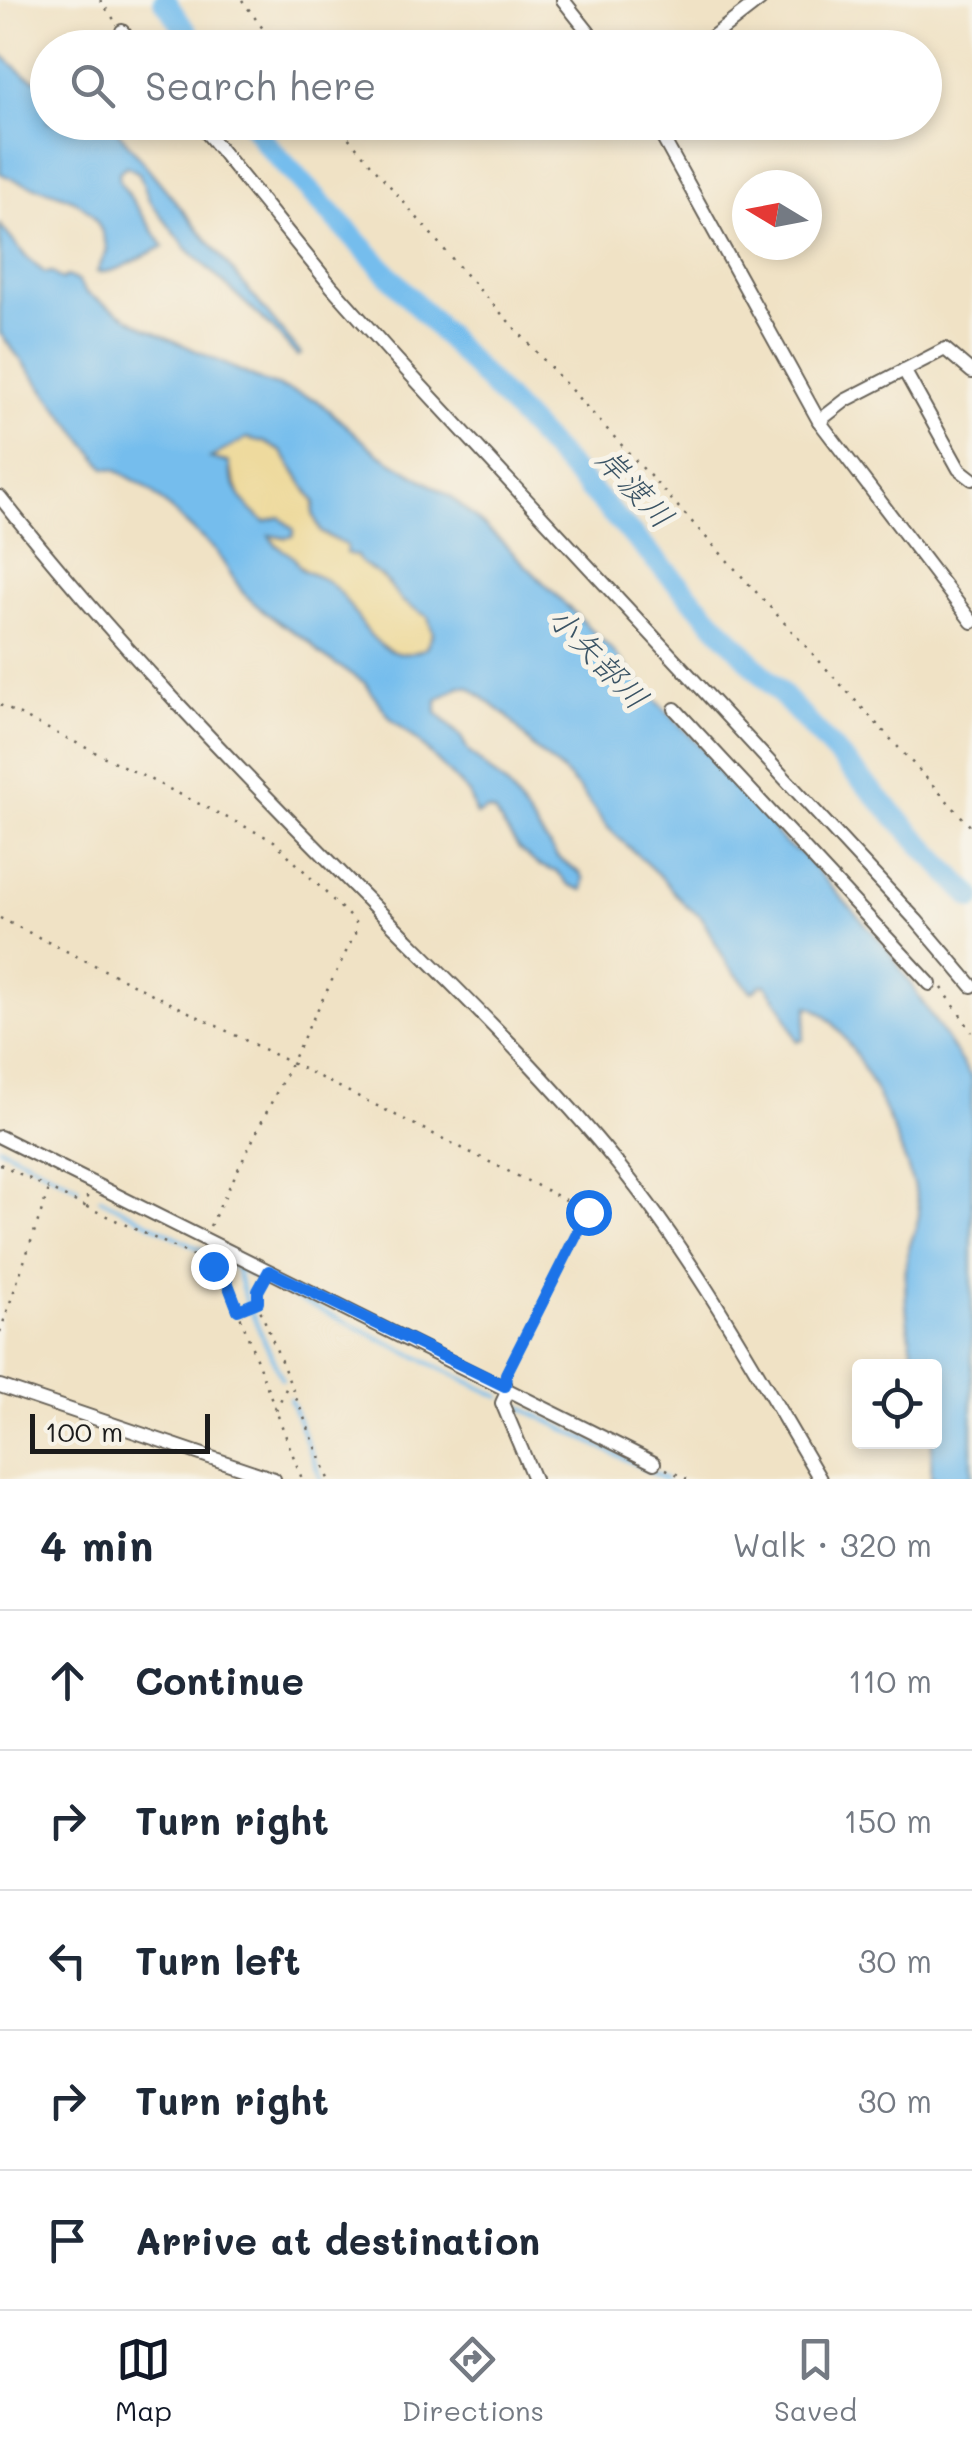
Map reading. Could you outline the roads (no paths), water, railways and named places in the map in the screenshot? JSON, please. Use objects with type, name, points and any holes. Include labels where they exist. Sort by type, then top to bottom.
[{"type":"street","points":[[563,0],[587,30]]},
{"type":"street","points":[[721,30],[760,0]]},
{"type":"street","points":[[213,140],[397,360],[916,920],[972,986]]},
{"type":"street","points":[[664,140],[819,421],[972,622]]},
{"type":"street","points":[[819,421],[846,400],[944,349],[972,372]]},
{"type":"street","points":[[904,370],[959,468],[972,479]]},
{"type":"street","points":[[0,497],[70,586],[170,698],[487,1018],[615,1161],[679,1246],[820,1479]]},
{"type":"street","points":[[676,709],[930,984]]},
{"type":"street","points":[[0,1137],[505,1394],[654,1463]]},
{"type":"street","points":[[0,1386],[274,1479]]},
{"type":"street","points":[[505,1394],[534,1479]]},
{"type":"water","points":[[0,53],[30,77],[30,140],[125,140],[301,354],[297,356],[187,249],[149,200],[139,173],[126,166],[119,172],[120,182],[164,247],[114,270],[97,272],[107,250],[92,214],[66,197],[0,173]]},
{"type":"water","name":"小矢部川","points":[[0,225],[45,273],[78,281],[86,293],[146,328],[262,381],[317,400],[376,452],[451,497],[612,650],[768,816],[779,837],[800,852],[887,948],[972,1078],[972,1479],[931,1479],[932,1449],[942,1449],[942,1359],[915,1359],[906,1310],[906,1266],[919,1209],[892,1128],[861,1063],[843,1036],[825,1016],[808,1006],[803,1040],[797,1041],[782,1007],[766,985],[752,992],[728,965],[700,915],[686,906],[606,826],[581,791],[535,749],[507,716],[469,687],[460,686],[437,700],[437,713],[461,737],[469,752],[508,787],[558,858],[580,873],[583,890],[569,885],[557,872],[538,865],[519,849],[494,812],[487,810],[476,815],[469,794],[391,719],[365,683],[264,612],[243,593],[216,551],[146,487],[105,468],[0,333]],"holes":[[[247,438],[282,452],[315,502],[313,513],[321,532],[347,546],[346,553],[357,556],[383,577],[402,601],[428,617],[433,633],[426,648],[408,654],[380,645],[330,583],[301,569],[269,535],[286,538],[293,536],[294,530],[280,517],[265,522],[236,489],[229,463],[210,458]]]},
{"type":"waterway","name":"岸渡川","points":[[164,0],[185,30]]},
{"type":"waterway","name":"岸渡川","points":[[264,140],[972,898]]},
{"type":"waterway","points":[[0,1147],[78,1187]]},
{"type":"waterway","points":[[100,1198],[260,1280]]},
{"type":"waterway","points":[[235,1265],[246,1301],[282,1379]]},
{"type":"waterway","points":[[267,1284],[500,1397]]},
{"type":"waterway","points":[[290,1399],[321,1479]]},
{"type":"waterway","points":[[508,1401],[665,1479]]}]
